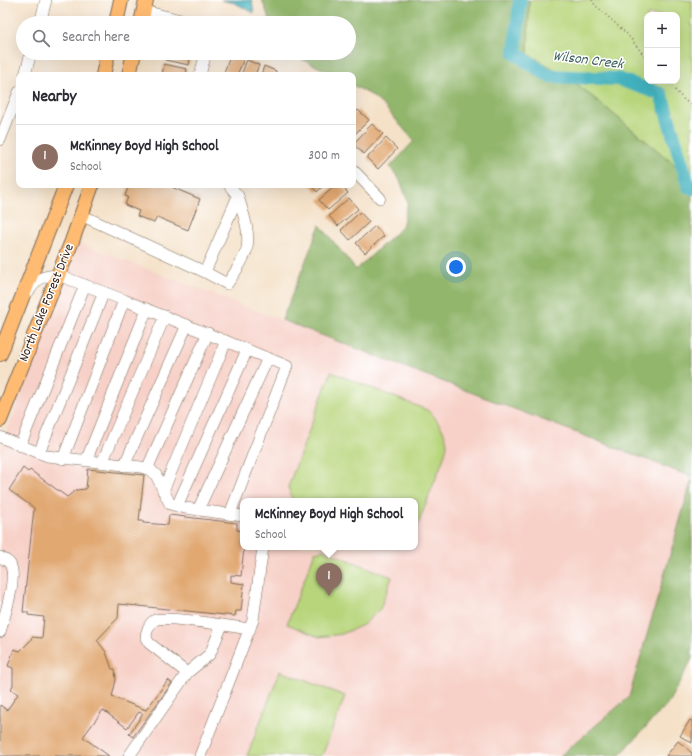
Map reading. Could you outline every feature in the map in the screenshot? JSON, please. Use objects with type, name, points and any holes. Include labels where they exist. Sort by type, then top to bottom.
[{"type":"main road","points":[[118,16],[121,0]]},
{"type":"main road","points":[[104,72],[106,60]]},
{"type":"main road","points":[[130,72],[132,60]]},
{"type":"main road","name":"North Lake Forest Drive","points":[[0,354],[65,188]]},
{"type":"main road","name":"North Lake Forest Drive","points":[[0,420],[91,188]]},
{"type":"street","points":[[42,16],[46,0]]},
{"type":"street","points":[[144,11],[164,16]]},
{"type":"street","points":[[26,72],[29,60]]},
{"type":"street","points":[[201,72],[204,60]]},
{"type":"street","points":[[0,140],[16,100]]},
{"type":"street","points":[[356,173],[380,198]]},
{"type":"street","points":[[81,215],[205,272],[227,284],[247,249],[247,228],[238,196],[231,188]]},
{"type":"street","points":[[205,272],[238,196]]},
{"type":"street","points":[[19,305],[37,280],[47,276],[58,275],[165,316],[288,366],[230,514]]},
{"type":"street","points":[[20,446],[85,285]]},
{"type":"street","points":[[39,453],[104,292]]},
{"type":"street","points":[[63,459],[124,300]]},
{"type":"street","points":[[86,461],[147,309]]},
{"type":"street","points":[[102,463],[165,316]]},
{"type":"street","points":[[124,466],[187,325]]},
{"type":"street","points":[[147,469],[208,334]]},
{"type":"street","points":[[163,490],[226,341]]},
{"type":"street","points":[[177,506],[247,350]]},
{"type":"street","points":[[198,510],[268,358]]},
{"type":"street","points":[[0,437],[47,456],[152,470],[170,504],[198,510],[240,516]]},
{"type":"street","points":[[200,756],[253,620],[263,550]]},
{"type":"street","points":[[0,557],[10,564],[13,573],[0,632]]},
{"type":"street","points":[[188,673],[149,643],[146,635],[150,623],[154,620],[163,618],[250,629]]},
{"type":"street","points":[[129,756],[188,673],[210,654],[222,625]]},
{"type":"path","points":[[592,0],[595,5],[626,33],[644,55]]},
{"type":"path","points":[[670,84],[685,100],[692,104]]},
{"type":"shaded area","points":[[79,243],[692,477],[629,697],[560,756],[0,756],[0,450]]},
{"type":"green space","points":[[262,0],[529,0],[528,54],[571,79],[692,179],[692,477],[282,320],[320,225],[356,270],[402,227],[408,202],[400,180],[390,167],[414,141],[385,107],[371,95],[356,87],[356,72],[329,72],[304,60],[356,60],[356,16],[268,16]]},
{"type":"green space","points":[[529,0],[692,0],[692,179],[571,79],[528,54]]},
{"type":"green space","points":[[331,372],[427,410],[443,430],[447,444],[446,450],[418,524],[418,498],[292,498],[288,487]]},
{"type":"green space","points":[[692,479],[692,659],[668,703],[619,756],[560,756],[629,697]]},
{"type":"green space","points":[[323,550],[392,577],[380,609],[363,625],[342,634],[319,637],[287,624],[315,552]]},
{"type":"green space","points":[[280,671],[345,696],[322,756],[247,756]]},
{"type":"water","points":[[221,0],[252,0],[254,13],[235,3]]},
{"type":"building","points":[[165,60],[190,60],[189,65]]},
{"type":"building","points":[[229,60],[244,60],[238,72],[224,72]]},
{"type":"building","points":[[247,60],[259,65],[256,72],[242,72]]},
{"type":"building","points":[[164,64],[187,69],[186,72],[163,72]]},
{"type":"building","points":[[264,66],[276,71],[276,72],[262,72]]},
{"type":"building","points":[[358,110],[369,120],[356,133],[356,112]]},
{"type":"building","points":[[372,124],[383,134],[364,154],[356,147],[356,141]]},
{"type":"building","points":[[386,138],[397,149],[378,169],[367,158]]},
{"type":"building","points":[[128,188],[174,188],[200,199],[188,230],[157,217],[154,223],[137,216],[139,211],[125,205],[128,197],[125,196]]},
{"type":"building","points":[[314,188],[321,188],[317,192]]},
{"type":"building","points":[[333,188],[344,188],[348,193],[328,210],[319,200]]},
{"type":"building","points":[[349,198],[358,209],[338,226],[329,216]]},
{"type":"building","points":[[360,212],[369,222],[350,240],[341,230]]},
{"type":"building","points":[[375,226],[384,236],[365,253],[356,243]]},
{"type":"building","points":[[23,468],[28,472],[30,470],[67,497],[76,490],[86,489],[88,469],[144,475],[139,521],[143,521],[143,523],[168,525],[169,515],[237,523],[237,530],[240,530],[240,550],[244,550],[241,576],[231,575],[231,582],[244,584],[241,611],[236,611],[235,616],[119,604],[118,618],[97,640],[106,652],[112,669],[115,669],[116,680],[112,697],[146,710],[168,680],[172,683],[133,737],[129,734],[143,714],[139,712],[127,728],[103,710],[83,737],[109,756],[0,756],[0,705],[7,710],[18,694],[11,689],[13,685],[13,668],[8,666],[14,649],[20,651],[32,637],[42,638],[44,617],[28,615],[28,612],[23,612],[34,508],[9,490]]},
{"type":"building","points":[[690,720],[692,721],[692,743],[680,736]]},
{"type":"building","points":[[678,741],[692,753],[692,756],[666,756]]},
{"type":"waterway","name":"Wilson Creek","points":[[520,0],[515,53],[549,76],[618,79],[661,94],[689,187],[692,188]]},
{"type":"place","name":"McKinney Boyd High School","points":[[329,596]]}]
